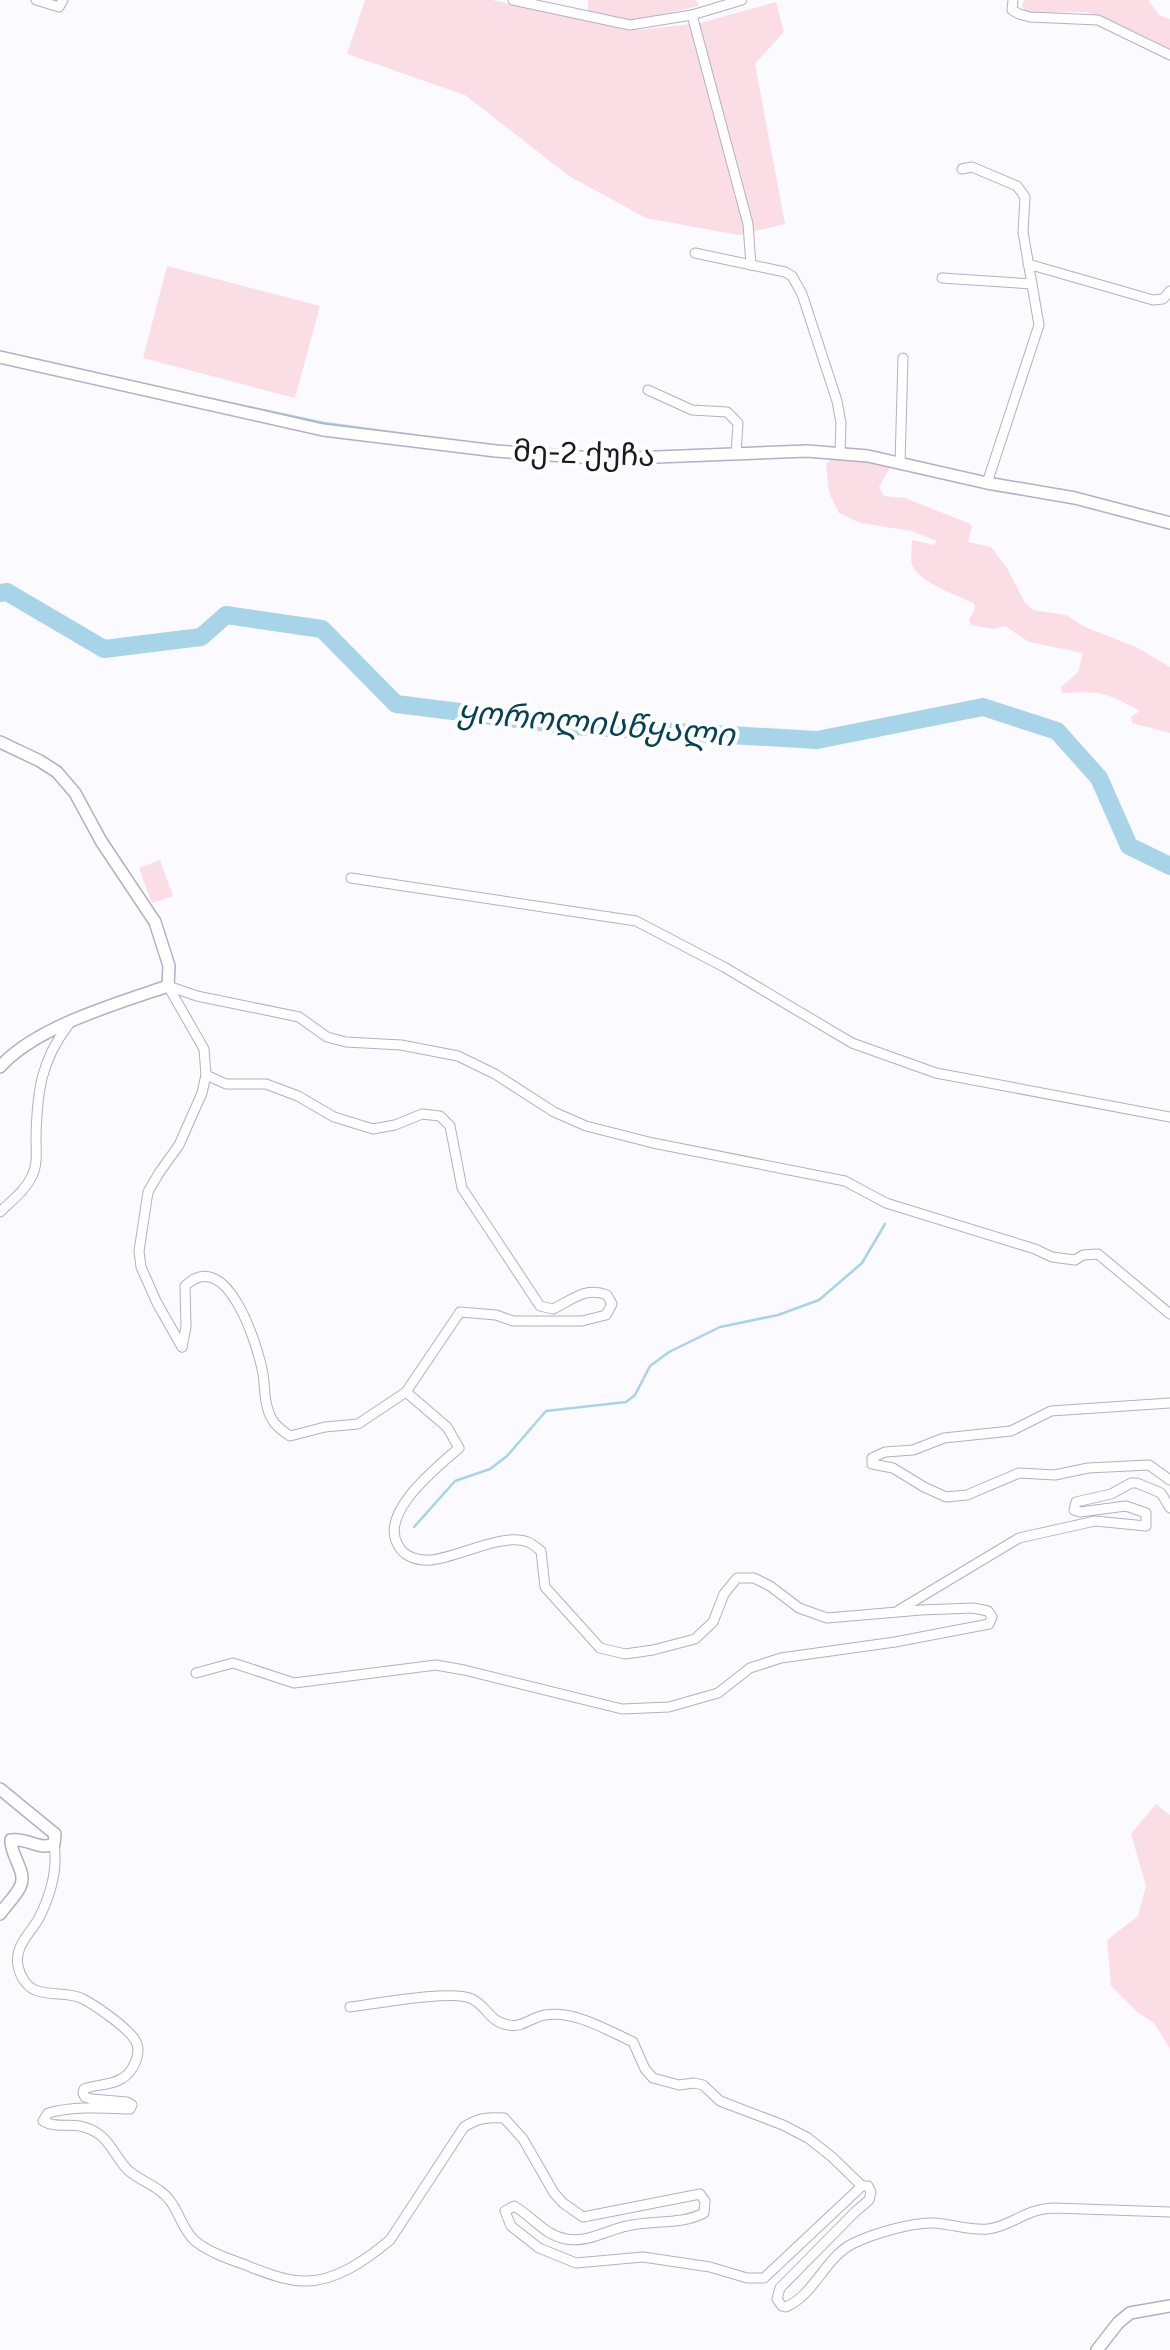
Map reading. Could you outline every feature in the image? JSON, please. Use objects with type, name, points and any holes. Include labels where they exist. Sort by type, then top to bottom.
[{"type":"street","points":[[36,0],[59,7],[63,0]]},
{"type":"street","points":[[512,0],[630,25],[692,16],[742,0]]},
{"type":"street","points":[[1013,0],[1012,10],[1019,14],[1098,20],[1170,56]]},
{"type":"street","points":[[692,16],[748,224],[751,265]]},
{"type":"street","points":[[962,170],[972,168],[1018,186],[1024,197],[1023,232],[1039,325],[988,482]]},
{"type":"street","points":[[695,253],[792,276],[802,294],[838,401],[842,423],[840,454]]},
{"type":"street","points":[[1028,264],[1153,300],[1163,299],[1170,291]]},
{"type":"street","points":[[942,278],[1032,284]]},
{"type":"street","name":"მე-2 ქუჩა","points":[[0,357],[324,430],[607,459],[807,450],[900,463],[1074,498],[1170,523]]},
{"type":"street","points":[[900,463],[903,358]]},
{"type":"street","points":[[648,390],[692,410],[726,412],[738,423],[736,454]]},
{"type":"street","points":[[0,742],[57,772],[75,793],[155,922],[169,966],[168,986],[204,1050],[206,1075],[202,1092],[180,1146],[148,1192],[139,1250],[141,1267],[157,1303],[182,1346],[186,1327],[185,1286],[202,1276],[216,1278],[229,1290],[252,1334],[263,1372],[267,1407],[276,1427],[290,1436],[358,1424],[406,1392],[460,1312],[496,1315],[513,1321],[582,1320],[606,1315],[612,1304],[607,1295],[593,1291],[554,1309],[540,1306],[462,1188],[450,1126],[440,1116],[422,1114],[395,1125],[373,1128],[334,1117],[298,1096],[266,1084],[226,1084],[206,1075]]},
{"type":"street","points":[[350,878],[636,921],[724,967],[852,1043],[936,1073],[1170,1117]]},
{"type":"street","points":[[0,1066],[34,1040],[70,1022],[168,986],[299,1017],[327,1037],[346,1042],[401,1044],[458,1056],[554,1112],[586,1126],[845,1181],[886,1202],[1052,1257],[1075,1260],[1098,1254],[1170,1314]]},
{"type":"street","points":[[0,1212],[24,1190],[34,1174],[44,1064],[52,1045],[70,1022]]},
{"type":"street","points":[[196,1672],[233,1663],[294,1683],[436,1666],[622,1708],[670,1707],[718,1693],[750,1668],[781,1658],[989,1624],[992,1617],[988,1611],[973,1608],[827,1618],[799,1608],[754,1578],[736,1578],[712,1622],[695,1639],[625,1654],[600,1648],[545,1587],[541,1551],[527,1541],[478,1546],[429,1560],[410,1558],[400,1550],[393,1536],[394,1520],[422,1481],[459,1448],[447,1427],[406,1392]]},
{"type":"street","points":[[1170,1403],[1051,1411],[1011,1432],[944,1438],[913,1450],[885,1452],[872,1458],[872,1464],[893,1468],[946,1497],[967,1495],[1019,1473],[1055,1475],[1088,1468],[1148,1466],[1170,1480]]},
{"type":"street","points":[[895,1612],[1019,1538],[1095,1521],[1146,1526],[1146,1514],[1132,1508],[1080,1512],[1074,1510],[1076,1502],[1138,1483],[1158,1492],[1170,1508]]},
{"type":"street","points":[[0,1789],[55,1834],[56,1855],[49,1894],[19,1949],[18,1968],[23,1980],[31,1988],[80,1997],[106,2014],[138,2044],[138,2054],[126,2076],[83,2092],[85,2097],[127,2102],[132,2105],[130,2109],[93,2106],[58,2110],[42,2120],[51,2125],[80,2125],[98,2133],[131,2173],[168,2197],[192,2238],[207,2250],[276,2276],[303,2282],[348,2270],[390,2240],[464,2127],[476,2119],[490,2117],[504,2118],[523,2139],[554,2193],[583,2217],[700,2194],[705,2201],[704,2213],[693,2218],[628,2225],[588,2239],[569,2240],[544,2230],[514,2206],[505,2211],[512,2226],[539,2248],[576,2263],[643,2257],[764,2278],[862,2186],[868,2186],[870,2200],[786,2279],[777,2293],[777,2299],[786,2307],[800,2300],[850,2245],[911,2226],[931,2223],[984,2230],[1002,2226],[1036,2209],[1052,2208],[1170,2212]]},
{"type":"street","points":[[0,1914],[22,1885],[11,1840],[42,1847],[54,1844]]},
{"type":"street","points":[[350,2006],[452,1995],[472,1999],[495,2021],[507,2026],[518,2026],[545,2015],[564,2015],[590,2023],[633,2042],[653,2078],[679,2086],[703,2086],[720,2102],[808,2138],[862,2186]]},
{"type":"street","points":[[1097,2350],[1130,2313],[1170,2306]]},
{"type":"shaded area","points":[[365,0],[492,0],[637,30],[700,23],[776,2],[784,32],[755,64],[785,224],[738,235],[646,218],[569,176],[465,95],[347,54]]},
{"type":"shaded area","points":[[588,0],[696,0],[698,6],[633,21],[588,13]]},
{"type":"shaded area","points":[[1024,0],[1148,0],[1159,15],[1170,19],[1170,52],[1121,25],[1087,12],[1026,13],[1022,7]]},
{"type":"shaded area","points":[[167,266],[320,306],[295,398],[143,358]]},
{"type":"shaded area","points":[[840,459],[892,464],[879,487],[884,496],[905,498],[972,526],[968,542],[991,547],[1033,610],[1066,615],[1170,667],[1170,733],[1132,723],[1131,717],[1140,711],[1110,696],[1062,693],[1061,687],[1078,672],[1083,653],[1029,642],[1005,626],[994,629],[971,625],[974,604],[935,586],[912,565],[912,540],[934,545],[937,541],[912,531],[860,523],[839,513],[829,493],[826,464]]},
{"type":"shaded area","points":[[160,860],[173,896],[152,903],[139,868]]},
{"type":"shaded area","points":[[1156,1804],[1170,1815],[1170,2049],[1154,2023],[1111,1986],[1107,1940],[1138,1916],[1146,1886],[1131,1834]]},
{"type":"waterway","points":[[197,396],[324,423],[434,438]]},
{"type":"waterway","name":"ყოროლისწყალი","points":[[0,593],[7,592],[104,649],[201,637],[226,615],[322,629],[396,704],[572,726],[817,740],[983,707],[1057,731],[1099,778],[1129,846],[1170,866]]},
{"type":"waterway","points":[[414,1527],[455,1481],[490,1469],[507,1456],[546,1411],[626,1402],[635,1395],[650,1366],[669,1352],[720,1327],[778,1315],[819,1300],[862,1263],[885,1224]]}]
